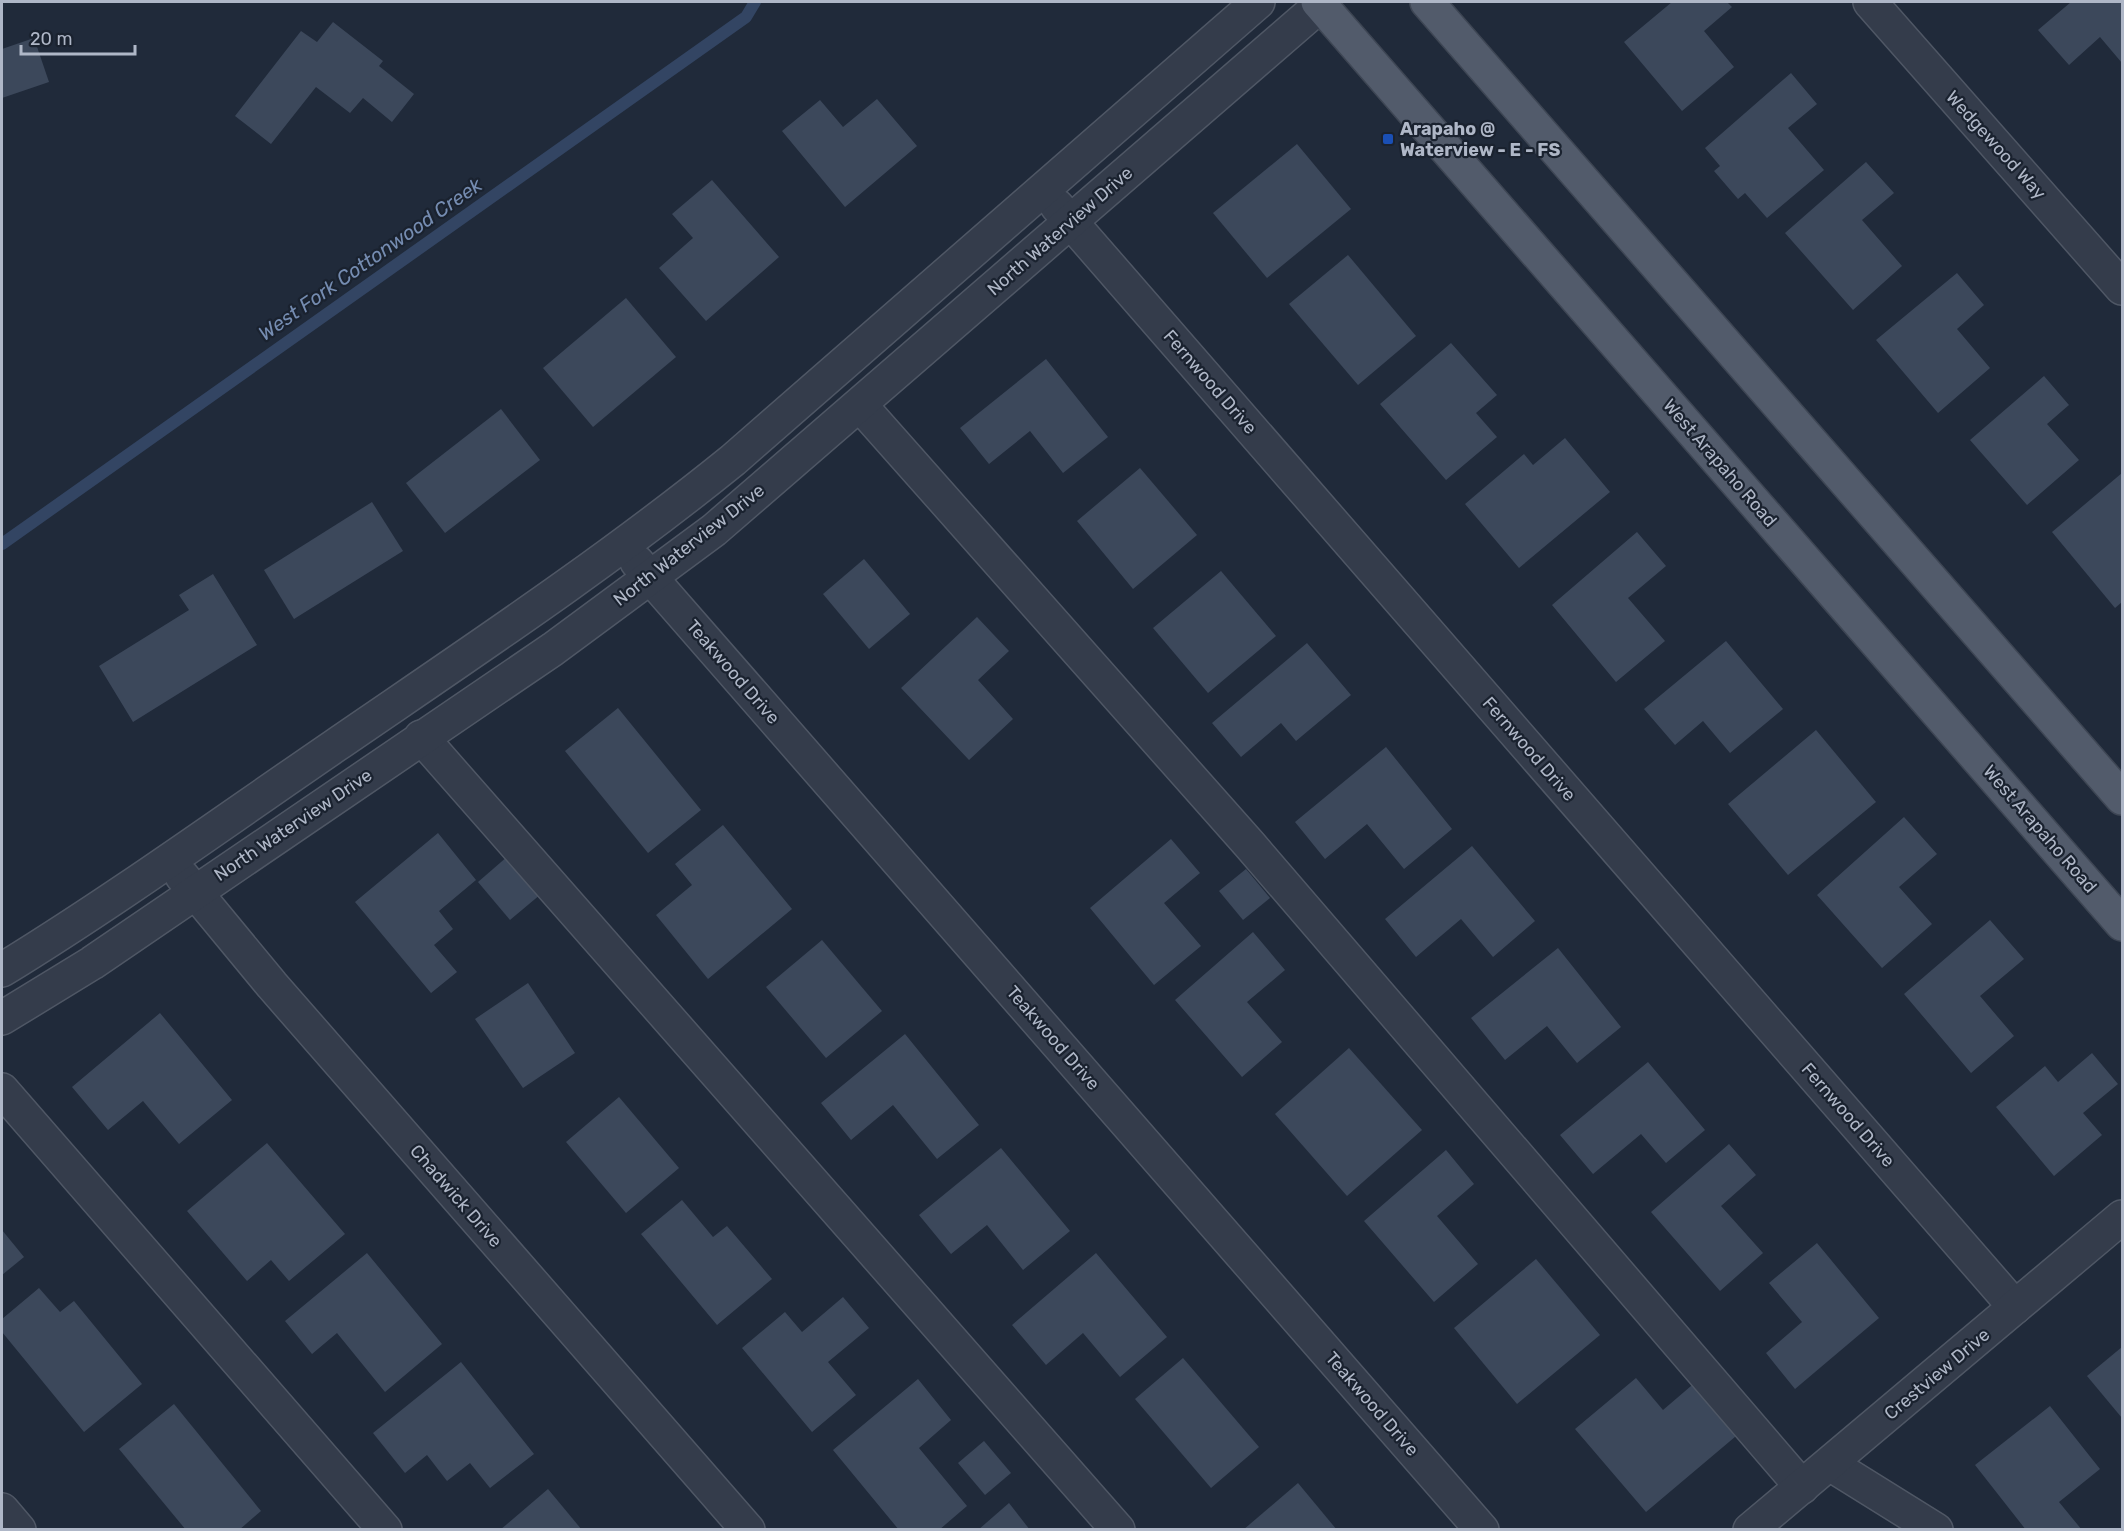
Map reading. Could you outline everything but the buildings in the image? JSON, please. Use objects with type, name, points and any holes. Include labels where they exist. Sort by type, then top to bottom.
[{"type":"main road","points":[[1427,2],[2122,798]]},
{"type":"main road","name":"West Arapaho Road","points":[[1321,3],[2122,924]]},
{"type":"street","points":[[2,970],[169,860],[623,546],[732,460],[1258,2]]},
{"type":"street","name":"Wedgewood Way","points":[[1870,2],[2122,288]]},
{"type":"street","name":"North Waterview Drive","points":[[2,1018],[92,963],[553,649],[714,530],[1321,3]]},
{"type":"street","name":"Fernwood Drive","points":[[1043,190],[2015,1307]]},
{"type":"street","points":[[860,405],[1250,845],[1802,1487]]},
{"type":"street","name":"Teakwood Drive","points":[[623,546],[1482,1530]]},
{"type":"street","points":[[421,737],[1118,1530]]},
{"type":"street","name":"Chadwick Drive","points":[[169,860],[279,994],[748,1530]]},
{"type":"street","points":[[2,1090],[385,1530]]},
{"type":"street","name":"Crestview Drive","points":[[1750,1530],[2122,1217]]},
{"type":"street","points":[[1830,1464],[1936,1530]]},
{"type":"street","points":[[2,1510],[19,1530]]},
{"type":"waterway","name":"West Fork Cottonwood Creek","points":[[2,544],[746,17],[755,2]]},
{"type":"place","name":"Arapaho @ Waterview - E - FS","points":[[1388,139]]}]
